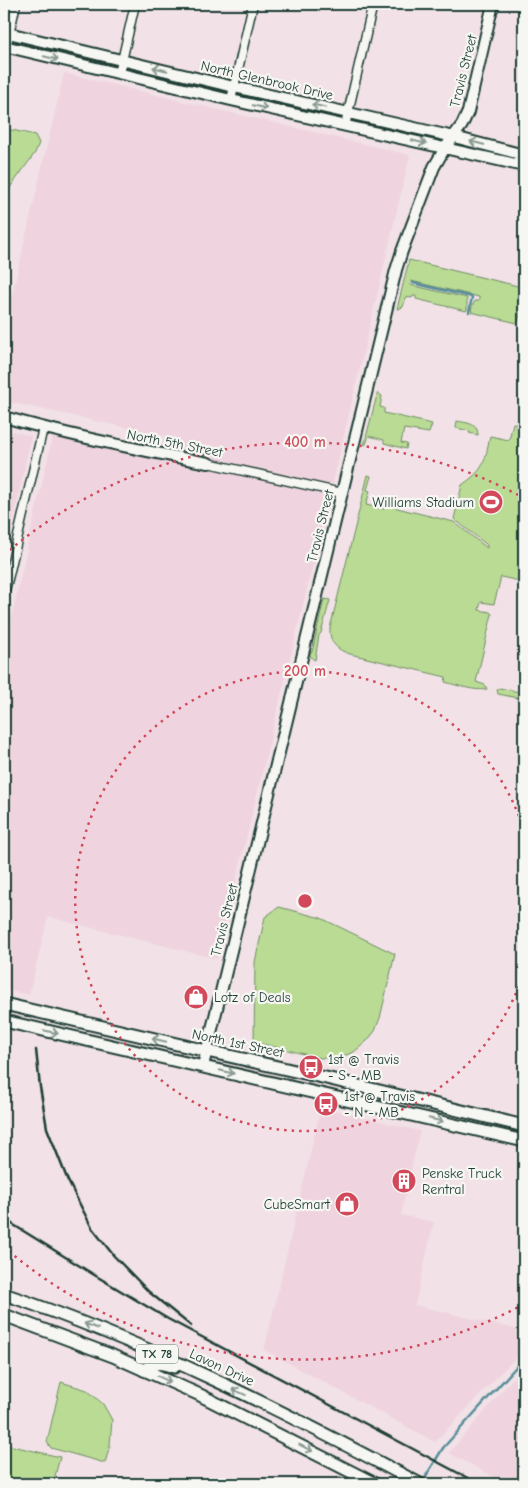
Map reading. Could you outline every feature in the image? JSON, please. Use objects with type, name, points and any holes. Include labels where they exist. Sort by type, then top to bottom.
[{"type":"main road","name":"North 1st Street","points":[[4,1004],[314,1075],[524,1126]]},
{"type":"main road","points":[[4,1021],[524,1141]]},
{"type":"main road","points":[[176,1060],[180,1045]]},
{"type":"main road","points":[[310,1091],[314,1075]]},
{"type":"main road","name":"Lavon Drive","points":[[4,1294],[46,1308],[121,1338],[211,1378],[420,1484]]},
{"type":"main road","name":"TX 78","points":[[4,1315],[113,1356],[200,1395],[375,1484]]},
{"type":"main road","points":[[144,1370],[150,1365],[161,1364],[194,1375],[211,1378]]},
{"type":"main road","points":[[276,1432],[283,1413]]},
{"type":"street","points":[[5,46],[7,32],[16,4]]},
{"type":"street","points":[[119,74],[135,4]]},
{"type":"street","points":[[231,100],[253,4]]},
{"type":"street","points":[[345,126],[372,4]]},
{"type":"street","name":"Travis Street","points":[[203,1066],[396,270],[429,179],[445,148],[462,125],[468,112],[493,4]]},
{"type":"street","name":"North Glenbrook Drive","points":[[7,32],[524,155]]},
{"type":"street","name":"North Glenbrook Drive","points":[[5,46],[231,100],[524,166]]},
{"type":"street","name":"North 5th Street","points":[[4,417],[140,450],[208,462],[342,493]]},
{"type":"street","points":[[4,594],[43,428]]},
{"type":"shaded area","points":[[64,73],[410,155],[335,474],[217,959],[48,917],[29,995],[4,989],[4,649],[53,435],[158,460],[164,436],[4,401],[4,301],[10,303]]},
{"type":"shaded area","points":[[4,429],[31,436],[4,565]]},
{"type":"shaded area","points":[[321,1107],[420,1131],[401,1215],[434,1222],[415,1305],[524,1331],[524,1349],[435,1442],[264,1350]]},
{"type":"shaded area","points":[[524,1365],[524,1484],[507,1484],[449,1453]]},
{"type":"green space","points":[[12,130],[35,135],[39,143],[35,153],[4,196],[4,131]]},
{"type":"green space","points":[[409,260],[522,287],[524,281],[524,298],[518,322],[471,312],[472,306],[475,301],[479,301],[479,297],[411,281],[410,285],[467,298],[467,310],[416,299],[416,296],[412,298],[406,297],[403,307],[397,309]]},
{"type":"green space","points":[[378,393],[382,396],[380,407],[384,408],[384,413],[432,424],[429,433],[404,429],[401,443],[407,444],[406,449],[384,443],[384,440],[369,436],[364,445]]},
{"type":"green space","points":[[457,421],[474,426],[478,431],[478,435],[456,428]]},
{"type":"green space","points":[[513,423],[524,426],[524,582],[501,577],[494,604],[481,602],[479,610],[492,614],[476,682],[485,685],[487,689],[472,689],[455,685],[445,682],[446,677],[350,654],[338,648],[332,642],[330,628],[368,475],[371,476],[367,490],[370,491],[366,505],[384,509],[385,505],[454,522],[487,548],[487,545],[454,519],[462,485],[476,474],[483,464],[490,436],[509,440]]},
{"type":"green space","points":[[324,599],[330,600],[319,635],[315,660],[311,657],[310,652],[312,652]]},
{"type":"green space","points":[[500,688],[524,693],[524,701],[498,694],[497,690]]},
{"type":"green space","points":[[279,907],[321,918],[395,954],[380,1018],[375,1031],[354,1052],[338,1058],[321,1058],[254,1042],[255,962],[265,917]]},
{"type":"green space","points":[[61,1382],[87,1390],[103,1404],[112,1420],[110,1445],[105,1463],[51,1448],[47,1442]]},
{"type":"green space","points":[[4,1444],[60,1457],[53,1484],[4,1484]]},
{"type":"waterway","points":[[413,283],[472,297],[469,312]]},
{"type":"waterway","points":[[426,1476],[443,1448],[524,1358]]},
{"type":"railway","points":[[36,1050],[47,1128],[68,1181],[92,1228],[114,1256],[149,1292],[191,1326]]},
{"type":"railway","points":[[4,1219],[168,1319],[479,1484]]},
{"type":"place","name":"Williams Stadium","points":[[491,502]]},
{"type":"place","name":"Lotz of Deals","points":[[196,997]]},
{"type":"place","name":"1st @ Travis - S - MB","points":[[311,1067]]},
{"type":"place","name":"1st @ Travis - N - MB","points":[[326,1104]]},
{"type":"place","name":"Penske Truck Rentral","points":[[404,1181]]},
{"type":"place","name":"CubeSmart","points":[[347,1204]]}]
